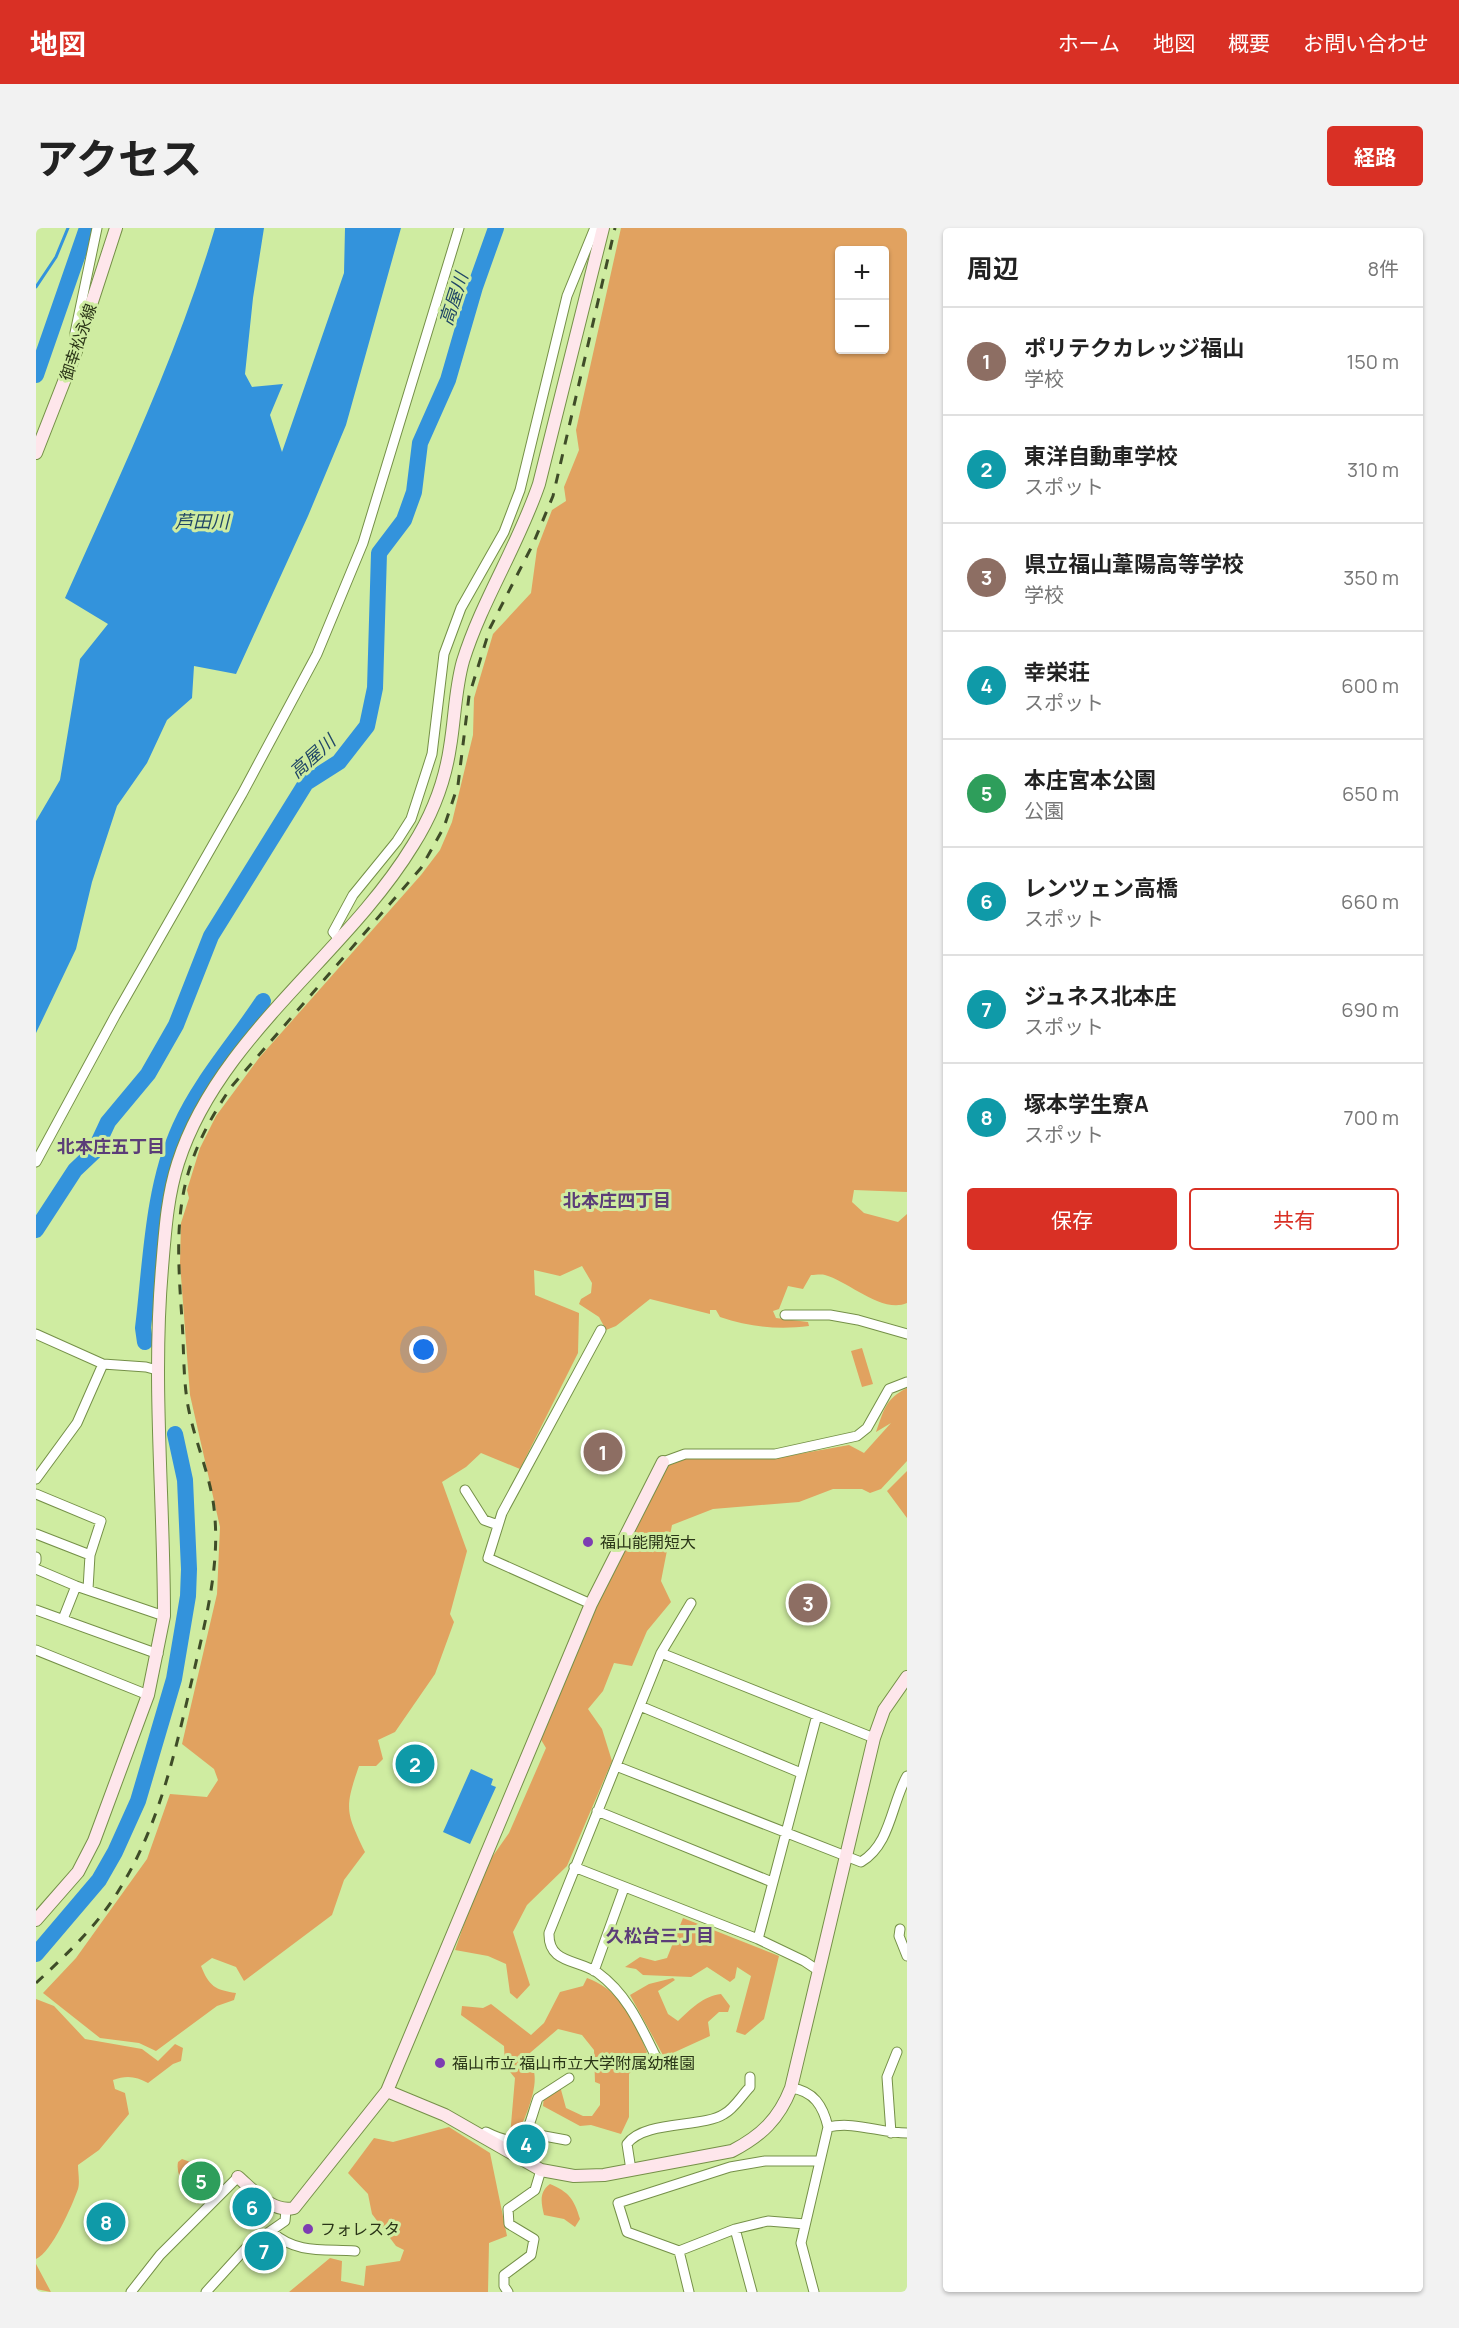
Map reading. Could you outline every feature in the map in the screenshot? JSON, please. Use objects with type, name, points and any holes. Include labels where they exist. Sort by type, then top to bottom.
[{"type":"street","points":[[76,351],[75,333],[97,228]]},
{"type":"street","name":"御幸松永線","points":[[36,453],[76,351],[116,228]]},
{"type":"street","points":[[36,1162],[115,1016],[242,794],[317,654],[363,543],[459,228]]},
{"type":"street","points":[[36,1920],[78,1872],[94,1841],[148,1695],[158,1654],[164,1616],[157,1320],[166,1228],[178,1163],[207,1102],[228,1070],[252,1038],[384,888],[411,849],[434,806],[450,749],[462,665],[474,627],[525,525],[539,484],[603,229],[594,230],[567,296],[520,490],[504,532],[461,608],[444,654],[432,754],[411,819],[397,841],[353,895],[333,932],[339,939]]},
{"type":"street","points":[[785,1315],[830,1315],[858,1320],[889,1331],[907,1334]]},
{"type":"street","points":[[591,1604],[488,1558],[502,1514],[601,1330]]},
{"type":"street","points":[[36,1334],[99,1362],[146,1366],[157,1370]]},
{"type":"street","points":[[36,1479],[77,1423],[99,1362]]},
{"type":"street","points":[[131,2292],[159,2255],[238,2177],[261,2198],[286,2210],[294,2208],[387,2091],[591,1604],[663,1462],[685,1454],[775,1454],[857,1436],[867,1428],[889,1389],[907,1382]]},
{"type":"street","points":[[465,1490],[483,1520],[498,1525]]},
{"type":"street","points":[[36,1494],[101,1521],[90,1555],[88,1588]]},
{"type":"street","points":[[36,1534],[90,1555]]},
{"type":"street","points":[[36,1569],[76,1586],[88,1588],[164,1616]]},
{"type":"street","points":[[63,1619],[76,1586]]},
{"type":"street","points":[[657,2059],[621,1992],[594,1971],[554,1953],[549,1945],[549,1933],[662,1653],[691,1603]]},
{"type":"street","points":[[36,1610],[158,1654]]},
{"type":"street","points":[[36,1650],[148,1695]]},
{"type":"street","points":[[662,1653],[874,1738]]},
{"type":"street","points":[[387,2091],[445,2115],[541,2170],[574,2176],[631,2170],[732,2151],[751,2141],[771,2124],[783,2109],[791,2088],[848,1856],[874,1738],[884,1710],[907,1677]]},
{"type":"street","points":[[640,1706],[801,1773]]},
{"type":"street","points":[[758,1939],[784,1832],[817,1715]]},
{"type":"street","points":[[616,1766],[861,1862],[872,1855],[883,1836],[898,1792],[907,1776]]},
{"type":"street","points":[[597,1811],[772,1882]]},
{"type":"street","points":[[574,1868],[758,1939],[804,1961],[819,1971]]},
{"type":"street","points":[[594,1971],[624,1888]]},
{"type":"street","points":[[900,1929],[899,1936],[907,1956]]},
{"type":"street","points":[[891,2133],[887,2077],[891,2061],[897,2052]]},
{"type":"street","points":[[631,2170],[627,2144],[631,2138],[654,2129],[723,2115],[750,2087],[750,2077]]},
{"type":"street","points":[[483,2136],[486,2132],[506,2142],[517,2142],[528,2133],[538,2098],[569,2078]]},
{"type":"street","points":[[791,2088],[802,2090],[814,2098],[824,2111],[828,2127],[801,2243],[814,2292]]},
{"type":"street","points":[[828,2127],[870,2126],[891,2133],[907,2133]]},
{"type":"street","points":[[528,2133],[566,2140]]},
{"type":"street","points":[[805,2224],[768,2221],[735,2229],[679,2251],[627,2232],[618,2203],[730,2167],[765,2161],[820,2161]]},
{"type":"street","points":[[508,2292],[504,2286],[504,2276],[531,2255],[534,2239],[509,2224],[508,2209],[535,2190],[541,2170]]},
{"type":"street","points":[[206,2292],[246,2248],[285,2221],[286,2210]]},
{"type":"street","points":[[735,2229],[752,2292]]},
{"type":"street","points":[[272,2232],[284,2243],[300,2249],[355,2251]]},
{"type":"street","points":[[679,2251],[689,2292]]},
{"type":"shaded area","points":[[621,228],[907,228],[907,1192],[854,1190],[852,1202],[864,1213],[898,1222],[907,1214],[907,1303],[897,1305],[876,1301],[834,1278],[811,1275],[803,1289],[788,1286],[779,1309],[773,1311],[776,1318],[808,1322],[809,1326],[775,1328],[753,1325],[720,1317],[716,1310],[710,1310],[710,1314],[650,1299],[616,1326],[606,1330],[599,1317],[579,1304],[581,1299],[591,1293],[592,1283],[582,1266],[560,1276],[534,1270],[535,1295],[579,1313],[578,1353],[520,1469],[481,1453],[466,1467],[442,1482],[467,1551],[450,1614],[454,1622],[435,1674],[395,1732],[378,1740],[383,1759],[376,1766],[359,1766],[351,1792],[349,1810],[365,1852],[344,1880],[332,1915],[244,1981],[236,1967],[212,1958],[201,1966],[210,1983],[223,1990],[236,1993],[234,2000],[217,2006],[156,2051],[139,2043],[100,2038],[43,1993],[76,1958],[147,1859],[170,1794],[207,1797],[218,1780],[214,1769],[182,1744],[217,1594],[220,1527],[190,1395],[180,1263],[181,1223],[189,1198],[187,1190],[200,1148],[216,1116],[259,1058],[421,875],[440,850],[452,822],[473,735],[474,698],[493,634],[531,593],[537,549],[552,510],[566,501],[564,487],[579,450],[576,430]]},
{"type":"shaded area","points":[[862,1348],[873,1384],[862,1387],[851,1351]]},
{"type":"shaded area","points":[[907,1388],[907,1461],[881,1489],[870,1493],[862,1489],[833,1489],[799,1502],[713,1509],[672,1525],[661,1581],[671,1602],[647,1631],[632,1666],[614,1663],[603,1691],[588,1709],[602,1729],[612,1761],[567,1866],[527,1905],[513,1932],[530,1985],[517,1999],[510,1993],[506,1964],[488,1956],[455,1950],[483,1870],[509,1833],[546,1748],[540,1738],[593,1606],[664,1465],[687,1457],[776,1458],[849,1445],[864,1453],[891,1423],[876,1432],[886,1406],[894,1396]]},
{"type":"shaded area","points":[[907,1471],[907,1518],[887,1491]]},
{"type":"shaded area","points":[[683,1918],[779,1956],[764,2019],[745,2035],[736,2032],[751,1976],[737,1967],[735,1978],[730,1982],[707,1967],[691,1977],[643,1975],[636,1969],[625,1967],[640,1957],[655,1961],[667,1958]]},
{"type":"shaded area","points":[[587,1978],[609,1990],[625,2008],[647,2052],[629,2074],[629,2117],[621,2134],[591,2125],[580,2126],[543,2106],[544,2096],[560,2086],[566,2108],[583,2116],[592,2116],[600,2105],[600,2084],[595,2082],[594,2050],[582,2035],[558,2029],[524,2058],[531,2065],[535,2076],[533,2093],[517,2135],[510,2136],[515,2078],[505,2066],[504,2046],[461,2015],[462,2006],[483,2008],[491,2004],[531,2035],[544,2023],[560,1992],[583,1986]]},
{"type":"shaded area","points":[[673,1978],[675,1980],[658,1991],[668,2014],[678,2021],[698,2004],[715,1995],[721,1994],[730,2006],[728,2012],[719,2012],[708,2022],[710,2036],[664,2057],[630,1995],[649,1984]]},
{"type":"shaded area","points":[[36,1999],[54,2006],[85,2039],[142,2049],[158,2061],[175,2044],[183,2048],[181,2061],[173,2064],[148,2083],[131,2077],[113,2080],[115,2089],[125,2093],[129,2114],[99,2150],[78,2165],[79,2186],[71,2206],[55,2238],[36,2259]]},
{"type":"shaded area","points":[[449,2127],[490,2153],[507,2236],[489,2243],[488,2292],[289,2292],[330,2258],[342,2261],[341,2281],[364,2286],[366,2266],[400,2261],[404,2250],[396,2246],[372,2214],[368,2194],[348,2173],[374,2138],[393,2142]]},
{"type":"shaded area","points":[[182,2159],[196,2164],[221,2181],[198,2204],[179,2173],[178,2162]]},
{"type":"shaded area","points":[[550,2184],[562,2190],[573,2201],[580,2219],[575,2227],[564,2219],[544,2215],[542,2198],[544,2190]]},
{"type":"shaded area","points":[[36,2264],[51,2292],[36,2289]]},
{"type":"water","name":"芦田川","points":[[215,228],[264,228],[253,298],[245,374],[252,387],[283,384],[270,415],[282,452],[344,273],[345,228],[401,228],[346,425],[308,516],[236,674],[194,666],[192,698],[167,720],[147,763],[117,806],[92,882],[76,949],[36,1033],[36,821],[60,780],[80,659],[108,624],[65,598],[165,369],[200,276]]},
{"type":"water","points":[[471,1769],[493,1779],[491,1785],[496,1787],[470,1844],[443,1832]]},
{"type":"waterway","points":[[36,287],[56,257],[68,228]]},
{"type":"waterway","points":[[36,375],[87,228]]},
{"type":"waterway","name":"高屋川","points":[[36,1230],[75,1170],[94,1152],[108,1122],[148,1074],[176,1025],[211,936],[306,783],[339,762],[367,726],[375,688],[379,553],[404,520],[414,492],[420,443],[448,380],[475,287],[496,228]]},
{"type":"waterway","points":[[145,1342],[143,1328],[154,1226],[158,1200],[171,1151],[188,1110],[263,1001]]},
{"type":"waterway","points":[[36,1954],[99,1880],[115,1852],[138,1801],[174,1679],[188,1596],[189,1569],[185,1480],[175,1434]]},
{"type":"railway","points":[[36,1983],[70,1950],[111,1903],[134,1864],[166,1784],[207,1615],[215,1557],[214,1505],[186,1395],[180,1285],[179,1225],[189,1171],[213,1116],[232,1086],[421,868],[444,827],[458,785],[469,696],[490,628],[533,544],[553,496],[615,228]]},
{"type":"place","name":"ポリテクカレッジ福山","points":[[603,1452]]},
{"type":"place","name":"福山能開短大","points":[[588,1542]]},
{"type":"place","name":"県立福山葦陽高等学校","points":[[808,1603]]},
{"type":"place","name":"東洋自動車学校","points":[[415,1764]]},
{"type":"place","name":"福山市立 福山市立大学附属幼稚園","points":[[440,2063]]},
{"type":"place","name":"幸栄荘","points":[[526,2144]]},
{"type":"place","name":"本庄宮本公園","points":[[201,2181]]},
{"type":"place","name":"レンツェン高橋","points":[[252,2207]]},
{"type":"place","name":"塚本学生寮A","points":[[106,2222]]},
{"type":"place","name":"フォレスタ","points":[[308,2229]]},
{"type":"place","name":"ジュネス北本庄","points":[[264,2251]]},
{"type":"district","name":"北本庄五丁目","points":[[111,1146]]},
{"type":"district","name":"北本庄四丁目","points":[[617,1200]]},
{"type":"district","name":"久松台三丁目","points":[[660,1935]]}]
